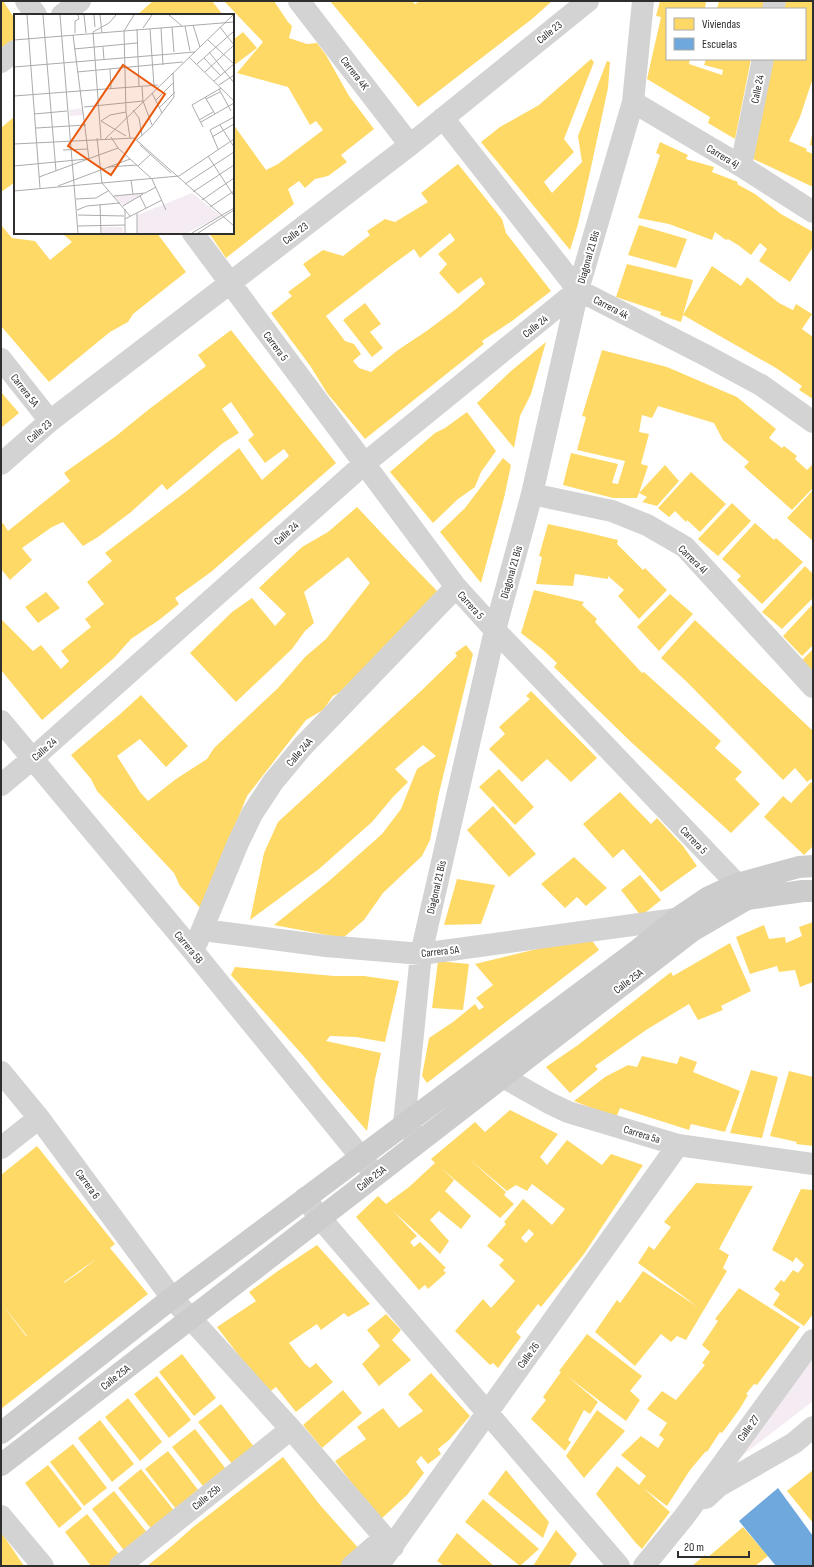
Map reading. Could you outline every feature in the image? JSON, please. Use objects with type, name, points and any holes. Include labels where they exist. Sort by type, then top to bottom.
[{"type":"street","points":[[26,1],[35,14]]},
{"type":"street","points":[[63,14],[80,1]]},
{"type":"street","name":"Carrera 4K","points":[[299,1],[410,145]]},
{"type":"street","name":"Calle 23","points":[[1,464],[50,421],[410,145],[588,1]]},
{"type":"street","name":"Diagonal 21 Bis","points":[[404,1124],[421,954],[495,630],[532,494],[578,290],[633,102],[643,1]]},
{"type":"street","points":[[1,62],[14,52]]},
{"type":"street","name":"Calle 24","points":[[740,166],[763,60]]},
{"type":"street","name":"Carrera 4J","points":[[633,102],[813,212]]},
{"type":"street","name":"Carrera 4k","points":[[443,118],[578,290],[761,385],[813,422]]},
{"type":"street","name":"Carrera 5","points":[[194,234],[456,587],[742,892]]},
{"type":"street","name":"Calle 24","points":[[1,785],[364,464],[578,290]]},
{"type":"street","name":"Carrera 5A","points":[[1,359],[50,421]]},
{"type":"street","name":"Carrera 4l","points":[[532,494],[612,511],[647,525],[685,548],[813,687]]},
{"type":"street","name":"Calle 24A","points":[[192,951],[203,930],[252,814],[273,782],[303,746],[456,587]]},
{"type":"street","name":"Carrera 5B","points":[[1,721],[376,1175]]},
{"type":"street","points":[[742,892],[799,867],[813,866]]},
{"type":"street","points":[[742,892],[813,891]]},
{"type":"street","name":"Calle 25A","points":[[1,1433],[172,1298],[639,949],[676,919],[707,898],[742,892]]},
{"type":"street","name":"Calle 25A","points":[[1,1465],[742,892]]},
{"type":"street","name":"Carrera 5A","points":[[203,930],[326,946],[421,954],[676,919]]},
{"type":"street","name":"Carrera 5a","points":[[486,1063],[503,1077],[568,1112],[678,1145],[813,1164]]},
{"type":"street","name":"Carrera 6","points":[[1,1072],[39,1118],[172,1298],[291,1429],[389,1542]]},
{"type":"street","points":[[1,1148],[39,1118]]},
{"type":"street","points":[[404,1124],[419,1141]]},
{"type":"street","name":"Calle 26","points":[[378,1566],[389,1542],[487,1413],[678,1145]]},
{"type":"street","points":[[305,1198],[320,1218],[619,1566]]},
{"type":"street","name":"Calle 27","points":[[644,1566],[684,1517],[813,1340]]},
{"type":"street","name":"Calle 27","points":[[684,1517],[719,1486],[794,1443],[813,1427]]},
{"type":"street","name":"Calle 25b","points":[[120,1566],[291,1429]]},
{"type":"street","points":[[1,1516],[43,1566]]},
{"type":"street","points":[[352,1566],[389,1542]]},
{"type":"shaded area","points":[[813,1355],[813,1401],[734,1462]]},
{"type":"building: Viviendas","points":[[1,1],[3,1],[14,18],[14,41],[1,51]]},
{"type":"building: Viviendas","points":[[153,1],[212,1],[222,14],[138,14]]},
{"type":"building: Viviendas","points":[[224,1],[274,1],[292,26],[289,38],[307,44],[317,43],[326,55],[349,96],[374,129],[341,155],[347,162],[328,176],[315,179],[305,188],[299,181],[288,189],[294,204],[226,258],[210,234],[234,234],[234,125],[266,170],[278,164],[323,130],[316,121],[310,125],[288,87],[237,73],[263,42]]},
{"type":"building: Viviendas","points":[[330,1],[412,1],[415,4],[420,1],[552,1],[532,19],[418,107]]},
{"type":"building: Viviendas","points":[[660,1],[706,1],[705,8],[666,8],[666,60],[690,60],[689,64],[722,75],[723,70],[704,65],[706,60],[751,60],[735,139],[708,123],[710,117],[647,79],[661,17],[656,16]]},
{"type":"building: Viviendas","points":[[719,1],[765,1],[763,8],[717,8]]},
{"type":"building: Viviendas","points":[[786,1],[813,1],[813,78],[800,117],[789,141],[807,149],[806,151],[813,154],[813,187],[749,157],[773,60],[806,60],[806,8],[784,8]]},
{"type":"building: Viviendas","points":[[243,32],[257,48],[234,65],[234,39]]},
{"type":"building: Viviendas","points":[[591,59],[594,62],[564,139],[574,152],[544,182],[552,193],[582,162],[578,136],[607,61],[610,62],[608,88],[578,224],[570,250],[481,142],[500,127],[539,105]]},
{"type":"building: Viviendas","points":[[14,117],[14,183],[1,192],[1,128]]},
{"type":"building: Viviendas","points":[[813,135],[813,146],[810,145]]},
{"type":"building: Viviendas","points":[[660,142],[688,155],[686,159],[714,167],[712,172],[738,182],[737,184],[755,194],[781,214],[813,232],[813,247],[790,282],[759,261],[767,249],[760,243],[751,255],[738,245],[728,239],[726,240],[715,232],[712,240],[669,224],[638,218],[660,155],[656,153]]},
{"type":"building: Viviendas","points":[[458,164],[502,219],[506,233],[551,291],[512,321],[482,341],[484,344],[365,439],[327,393],[311,367],[271,313],[292,296],[288,292],[311,275],[303,264],[323,250],[343,256],[370,235],[367,231],[385,219],[395,222],[428,202],[421,193]],"holes":[[[450,233],[455,240],[438,254],[447,264],[439,273],[458,294],[481,277],[485,284],[456,309],[398,350],[371,372],[359,368],[353,361],[361,354],[354,344],[345,341],[326,316],[414,249],[420,258]]]},
{"type":"building: Viviendas","points":[[1,225],[12,238],[35,241],[50,260],[72,242],[63,234],[158,234],[186,272],[133,314],[128,322],[110,332],[49,382],[1,326]]},
{"type":"building: Viviendas","points":[[639,225],[687,239],[676,268],[628,255]]},
{"type":"building: Viviendas","points":[[627,264],[693,280],[681,322],[660,315],[661,312],[616,297]]},
{"type":"building: Viviendas","points":[[712,266],[741,286],[747,277],[779,303],[793,310],[796,304],[812,314],[802,329],[813,337],[813,399],[799,390],[802,386],[776,368],[683,315]]},
{"type":"building: Viviendas","points":[[365,303],[381,324],[370,332],[383,348],[372,357],[343,320]]},
{"type":"building: Viviendas","points":[[231,330],[336,463],[211,572],[175,598],[179,604],[131,639],[114,658],[42,720],[1,670],[1,619],[33,651],[41,645],[61,669],[69,661],[61,651],[91,627],[85,619],[104,604],[87,582],[112,561],[105,553],[188,490],[239,448],[262,480],[289,456],[284,449],[265,463],[248,440],[254,435],[231,402],[222,409],[239,433],[223,443],[167,490],[162,484],[131,512],[98,537],[83,546],[63,522],[52,527],[22,548],[32,560],[10,580],[1,569],[1,525],[3,523],[8,531],[70,481],[64,473],[116,436],[206,366],[198,355]]},
{"type":"building: Viviendas","points":[[546,342],[531,394],[520,416],[514,448],[477,403],[511,371]]},
{"type":"building: Viviendas","points":[[602,350],[667,367],[737,397],[776,429],[769,438],[782,448],[784,446],[797,456],[795,459],[807,470],[812,465],[813,466],[813,488],[792,510],[744,467],[749,462],[723,440],[714,423],[658,406],[652,418],[642,415],[639,432],[649,434],[641,464],[648,466],[637,498],[613,498],[563,485],[571,453],[618,464],[612,483],[618,484],[625,461],[577,450],[586,417],[582,416]]},
{"type":"building: Viviendas","points":[[1,392],[19,413],[1,428]]},
{"type":"building: Viviendas","points":[[467,412],[496,451],[481,472],[475,487],[458,499],[433,523],[390,472],[435,433],[445,428]]},
{"type":"building: Viviendas","points":[[503,458],[511,465],[504,498],[481,583],[440,532],[465,508]]},
{"type":"building: Viviendas","points":[[665,465],[679,481],[657,506],[642,502],[647,497],[639,493]]},
{"type":"building: Viviendas","points":[[691,472],[726,504],[700,532],[687,520],[686,522],[675,511],[669,517],[658,508]]},
{"type":"building: Viviendas","points":[[813,490],[813,541],[787,518]]},
{"type":"building: Viviendas","points":[[732,503],[751,521],[718,556],[698,539]]},
{"type":"building: Viviendas","points":[[357,507],[438,592],[348,688],[333,696],[323,710],[306,720],[247,796],[201,909],[180,886],[174,873],[97,791],[91,779],[71,755],[141,695],[188,746],[166,767],[140,739],[117,756],[140,792],[148,801],[176,779],[207,759],[214,748],[278,688],[305,657],[326,639],[370,583],[348,557],[304,592],[314,623],[305,631],[292,649],[236,702],[190,653],[232,612],[252,598],[275,626],[286,614],[259,588],[302,547],[328,532]]},
{"type":"building: Viviendas","points":[[755,523],[774,540],[776,538],[803,562],[762,604],[737,580],[741,576],[722,559]]},
{"type":"building: Viviendas","points":[[548,524],[618,540],[617,544],[643,570],[645,568],[667,590],[639,619],[618,596],[624,590],[608,576],[608,579],[575,574],[573,586],[536,584],[542,557],[539,556]]},
{"type":"building: Viviendas","points":[[805,566],[813,574],[813,598],[782,629],[762,612]]},
{"type":"building: Viviendas","points":[[534,590],[584,602],[582,605],[597,619],[595,622],[642,673],[644,672],[721,741],[715,748],[742,772],[735,779],[760,804],[731,833],[631,742],[554,667],[557,663],[521,633]]},
{"type":"building: Viviendas","points":[[46,592],[60,608],[38,623],[25,607]]},
{"type":"building: Viviendas","points":[[670,594],[693,614],[659,651],[637,627]]},
{"type":"building: Viviendas","points":[[813,604],[813,645],[802,656],[783,636]]},
{"type":"building: Viviendas","points":[[695,620],[813,731],[813,781],[811,779],[807,782],[795,768],[783,780],[687,682],[661,658]]},
{"type":"building: Viviendas","points":[[466,645],[473,654],[439,793],[430,840],[422,856],[383,893],[364,920],[343,938],[274,925],[329,881],[382,834],[401,809],[417,769],[436,756],[423,745],[395,769],[408,782],[372,822],[319,869],[250,920],[264,853],[278,822],[422,690],[457,656],[455,653]]},
{"type":"building: Viviendas","points":[[813,649],[813,675],[800,662]]},
{"type":"building: Viviendas","points":[[531,691],[597,758],[571,782],[547,759],[522,782],[489,749],[505,734],[499,727],[530,699],[526,696]]},
{"type":"building: Viviendas","points":[[499,769],[534,807],[515,825],[479,787]]},
{"type":"building: Viviendas","points":[[811,782],[813,784],[813,846],[804,855],[764,817],[783,796],[791,803]]},
{"type":"building: Viviendas","points":[[620,792],[651,824],[657,818],[683,846],[697,866],[661,892],[623,849],[613,858],[583,824]]},
{"type":"building: Viviendas","points":[[493,806],[536,854],[509,877],[467,830]]},
{"type":"building: Viviendas","points":[[574,857],[607,888],[586,906],[577,897],[565,908],[541,884]]},
{"type":"building: Viviendas","points":[[640,875],[661,900],[641,916],[621,890]]},
{"type":"building: Viviendas","points":[[457,879],[495,885],[481,924],[444,925]]},
{"type":"building: Viviendas","points":[[813,922],[813,982],[800,987],[795,970],[779,972],[777,966],[750,974],[736,937],[764,925],[769,939],[785,937],[786,943],[802,936],[799,927]]},
{"type":"building: Viviendas","points":[[587,934],[599,950],[427,1083],[422,1076],[429,1038],[453,1022],[475,1004],[479,1010],[484,1007],[476,998],[493,985],[475,964],[545,947]]},
{"type":"building: Viviendas","points":[[730,943],[751,991],[721,1006],[723,1010],[698,1020],[689,1004],[646,1030],[595,1066],[598,1069],[570,1093],[546,1067],[578,1045],[671,972],[673,976]]},
{"type":"building: Viviendas","points":[[438,961],[469,964],[463,1010],[432,1008]]},
{"type":"building: Viviendas","points":[[235,967],[334,976],[364,976],[399,981],[385,1042],[356,1037],[330,1036],[326,1041],[381,1053],[375,1079],[367,1131],[308,1061],[231,975]]},
{"type":"building: Viviendas","points":[[642,1056],[677,1064],[680,1056],[697,1062],[693,1072],[740,1091],[725,1132],[691,1124],[689,1130],[620,1108],[616,1118],[574,1101],[605,1077],[628,1065],[637,1067]]},
{"type":"building: Viviendas","points":[[751,1070],[778,1077],[762,1138],[730,1133]]},
{"type":"building: Viviendas","points":[[789,1071],[813,1077],[813,1146],[796,1144],[797,1142],[770,1136]]},
{"type":"building: Viviendas","points":[[510,1110],[558,1134],[540,1157],[547,1165],[567,1140],[602,1165],[611,1154],[643,1165],[584,1254],[541,1307],[538,1304],[516,1332],[521,1337],[498,1368],[493,1363],[490,1365],[455,1331],[483,1299],[491,1308],[515,1281],[499,1265],[504,1260],[487,1246],[506,1224],[504,1222],[523,1199],[552,1225],[565,1209],[532,1184],[527,1191],[516,1185],[507,1191],[468,1158],[506,1192],[504,1195],[514,1204],[500,1218],[441,1168],[454,1180],[445,1191],[471,1216],[461,1229],[439,1211],[430,1220],[449,1241],[440,1254],[392,1210],[417,1236],[410,1242],[414,1247],[420,1242],[446,1268],[443,1270],[446,1273],[428,1289],[425,1285],[419,1290],[356,1217],[378,1196],[386,1204],[409,1187],[435,1163],[431,1159],[475,1122],[485,1132]],"holes":[[[529,1229],[534,1234],[526,1243],[521,1238]]]},
{"type":"building: Viviendas","points":[[37,1146],[115,1244],[110,1248],[148,1294],[1,1409],[1,1175]],"holes":[[[96,1259],[81,1271],[64,1283],[64,1282]],[[3,1305],[27,1336],[26,1336]]]},
{"type":"building: Viviendas","points":[[696,1183],[753,1186],[719,1249],[729,1255],[723,1268],[727,1271],[686,1340],[677,1336],[671,1342],[661,1334],[635,1366],[595,1332],[617,1300],[620,1303],[643,1271],[698,1307],[638,1263],[649,1246],[654,1250],[671,1227],[664,1222]]},
{"type":"building: Viviendas","points":[[801,1189],[813,1190],[813,1314],[804,1326],[773,1305],[780,1294],[774,1289],[781,1280],[784,1282],[793,1270],[798,1273],[804,1265],[796,1257],[793,1262],[772,1250]]},
{"type":"building: Viviendas","points":[[317,1245],[370,1304],[348,1317],[344,1313],[321,1330],[317,1324],[289,1343],[305,1364],[310,1368],[316,1363],[333,1382],[296,1412],[276,1387],[268,1393],[217,1327],[256,1301],[249,1292]]},
{"type":"building: Viviendas","points":[[739,1288],[800,1327],[757,1385],[754,1384],[746,1394],[748,1395],[739,1410],[722,1433],[720,1432],[707,1452],[706,1451],[690,1470],[667,1506],[643,1488],[670,1512],[642,1549],[596,1494],[617,1466],[639,1485],[646,1476],[621,1455],[641,1436],[658,1448],[664,1439],[659,1435],[667,1423],[647,1409],[662,1391],[676,1400],[705,1365],[702,1363],[710,1352],[702,1345],[718,1321],[715,1319]]},
{"type":"building: Viviendas","points":[[386,1314],[401,1330],[392,1340],[411,1360],[379,1386],[362,1364],[380,1346],[367,1330]]},
{"type":"building: Viviendas","points":[[587,1334],[642,1376],[630,1391],[640,1400],[626,1421],[567,1376],[598,1402],[590,1414],[584,1410],[568,1440],[571,1442],[565,1451],[531,1419],[546,1400],[543,1397],[561,1372],[559,1371]]},
{"type":"building: Viviendas","points":[[182,1354],[216,1398],[194,1416],[159,1372]]},
{"type":"building: Viviendas","points":[[431,1373],[470,1416],[449,1440],[438,1449],[441,1454],[428,1464],[421,1456],[416,1462],[424,1473],[407,1495],[380,1520],[335,1461],[366,1439],[357,1427],[383,1408],[399,1428],[423,1411],[408,1394]]},
{"type":"building: Viviendas","points":[[157,1376],[191,1420],[169,1438],[134,1394]]},
{"type":"building: Viviendas","points":[[343,1390],[362,1413],[322,1448],[303,1425]]},
{"type":"building: Viviendas","points":[[128,1398],[162,1442],[140,1461],[105,1417]]},
{"type":"building: Viviendas","points":[[221,1404],[255,1448],[233,1465],[198,1422]]},
{"type":"building: Viviendas","points":[[597,1410],[625,1431],[584,1478],[566,1456]]},
{"type":"building: Viviendas","points":[[100,1420],[134,1464],[112,1482],[78,1438]]},
{"type":"building: Viviendas","points":[[195,1429],[229,1473],[207,1491],[172,1447]]},
{"type":"building: Viviendas","points":[[73,1444],[107,1488],[84,1506],[50,1462]]},
{"type":"building: Viviendas","points":[[168,1451],[202,1495],[179,1513],[145,1469]]},
{"type":"building: Viviendas","points":[[283,1457],[320,1505],[361,1551],[341,1566],[147,1566],[192,1528]]},
{"type":"building: Viviendas","points":[[48,1465],[82,1509],[59,1528],[25,1483]]},
{"type":"building: Viviendas","points":[[141,1469],[176,1513],[153,1531],[118,1488]]},
{"type":"building: Viviendas","points":[[506,1470],[549,1522],[543,1538],[488,1494]]},
{"type":"building: Viviendas","points":[[813,1470],[813,1523],[787,1491]]},
{"type":"building: Viviendas","points":[[114,1491],[149,1535],[126,1553],[92,1509]]},
{"type":"building: Viviendas","points":[[483,1499],[539,1549],[520,1566],[465,1522]]},
{"type":"building: Viviendas","points":[[87,1514],[122,1558],[112,1566],[91,1566],[65,1532]]},
{"type":"building: Viviendas","points":[[743,1527],[768,1556],[755,1566],[692,1566],[705,1555],[707,1558]]},
{"type":"building: Viviendas","points":[[556,1530],[577,1554],[569,1566],[533,1566]]},
{"type":"building: Viviendas","points":[[1,1532],[24,1566],[1,1566]]},
{"type":"building: Viviendas","points":[[457,1533],[494,1566],[444,1566],[437,1561]]},
{"type":"building: Escuelas","points":[[778,1488],[813,1536],[813,1566],[776,1566],[739,1521]]}]
